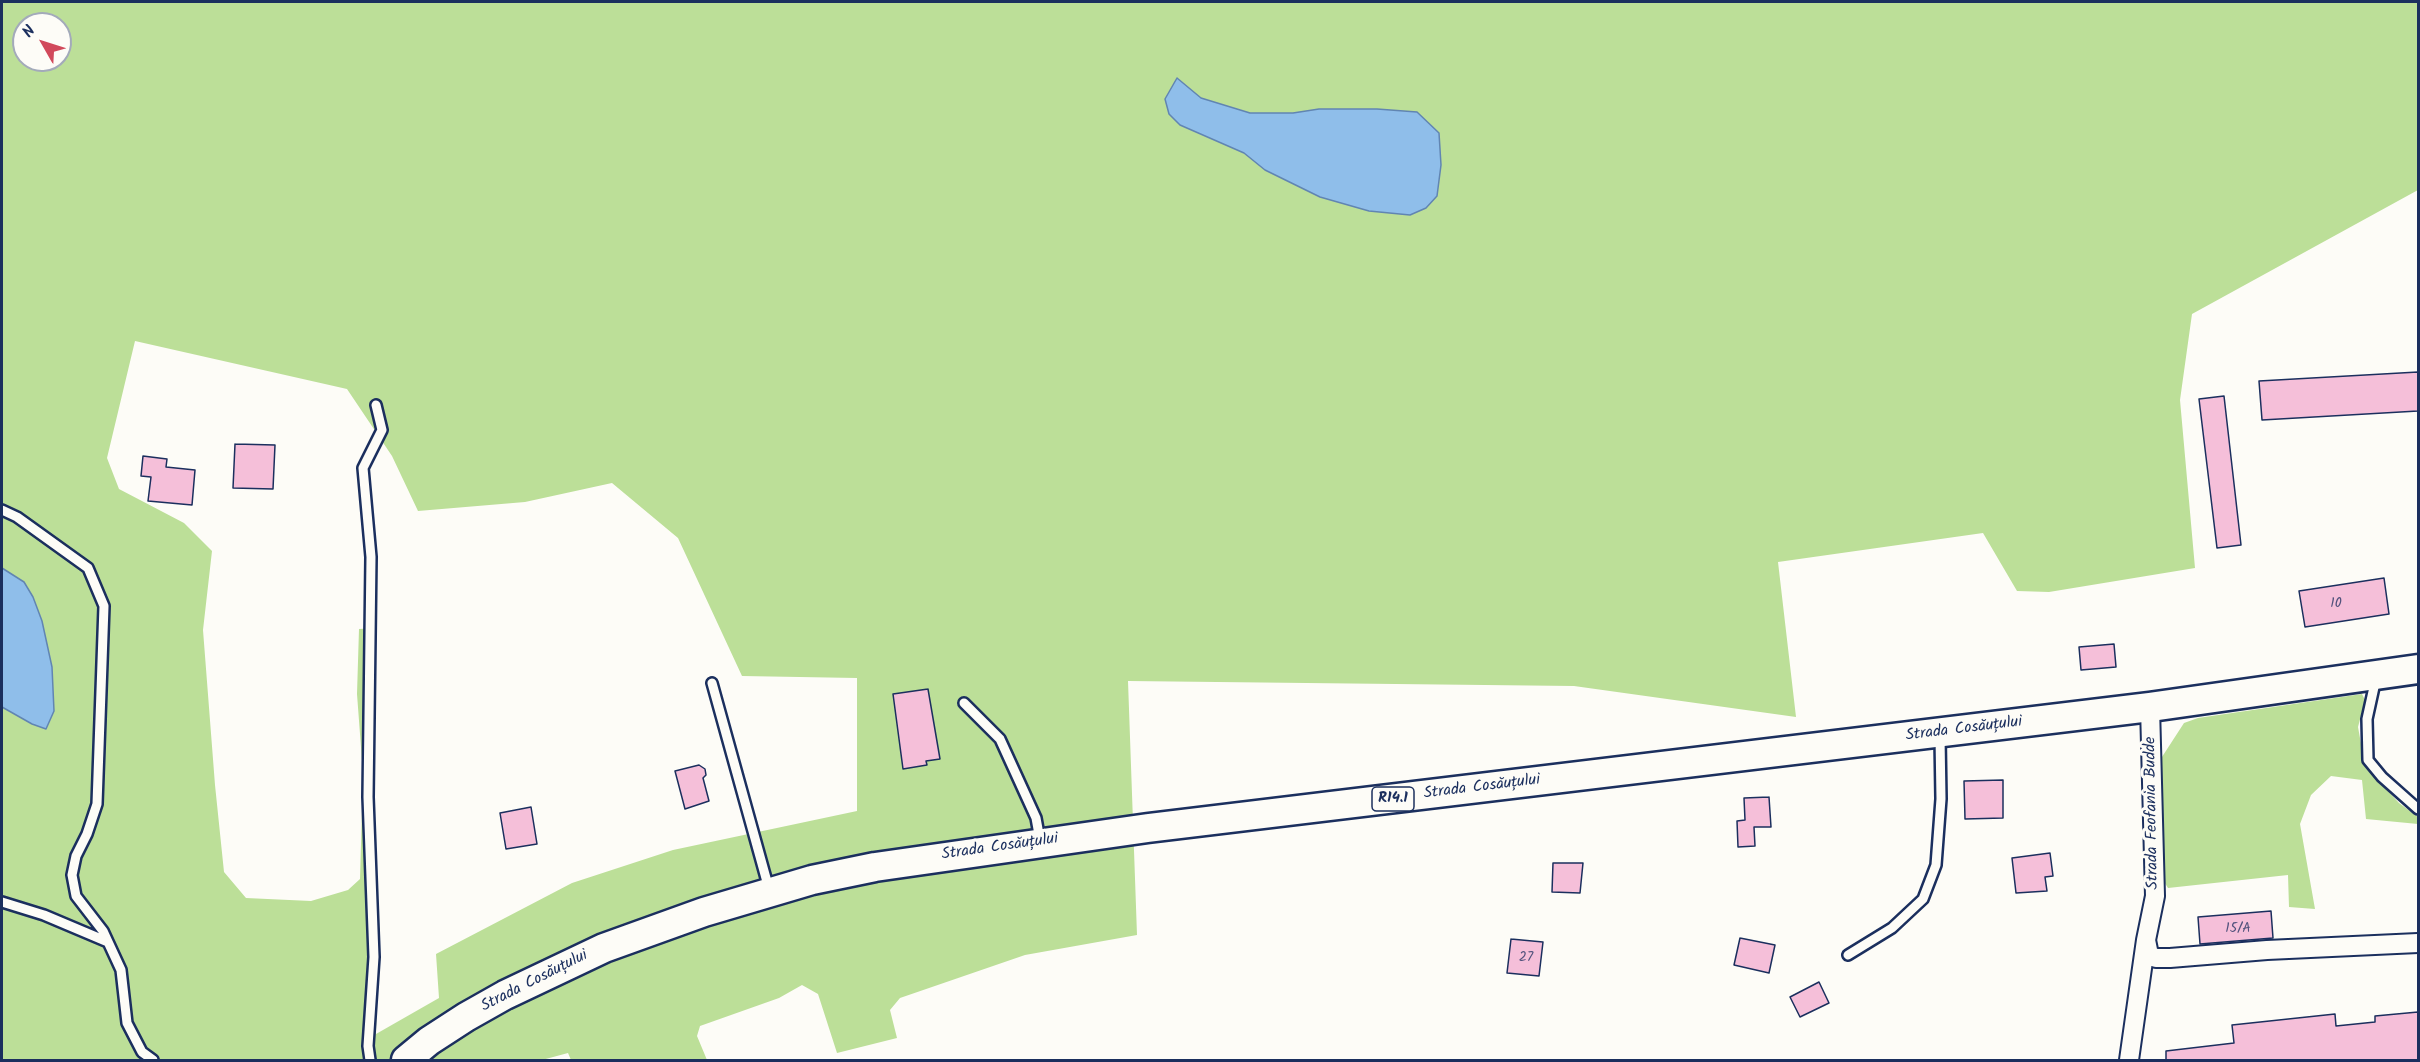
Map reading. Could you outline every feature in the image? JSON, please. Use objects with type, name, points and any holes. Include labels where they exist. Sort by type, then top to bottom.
[{"type":"main road","name":"Strada Cosăuțului","points":[[406,1060],[429,1041],[466,1017],[604,948],[704,912],[770,892],[812,880],[875,867],[1160,826],[2150,707],[2418,669]]},
{"type":"street","name":"Strada Feofania Budde","points":[[2129,1060],[2146,940],[2155,896],[2150,707]]},
{"type":"street","points":[[2146,940],[2149,955],[2156,958],[2418,943]]},
{"type":"lane","points":[[370,1060],[368,1046],[374,957],[368,797],[371,557],[363,468],[382,430],[376,405]]},
{"type":"lane","points":[[2,510],[17,517],[88,568],[104,606],[102,723],[97,804],[87,834],[76,856],[72,875],[76,896],[103,931],[121,970],[128,1023],[142,1052],[153,1060]]},
{"type":"lane","points":[[2376,675],[2367,719],[2368,760],[2382,777],[2418,809]]},
{"type":"lane","points":[[712,683],[770,892]]},
{"type":"lane","points":[[964,703],[1000,739],[1036,818],[1041,843]]},
{"type":"lane","points":[[1848,955],[1892,928],[1923,898],[1936,865],[1941,799],[1939,733]]},
{"type":"lane","points":[[2,902],[44,915],[108,942]]},
{"type":"green space","points":[[2,2],[2418,2],[2418,190],[2192,314],[2180,400],[2195,568],[2049,592],[2017,591],[1983,533],[1778,562],[1796,717],[1574,686],[1128,681],[1137,935],[1025,955],[900,998],[890,1010],[897,1038],[837,1053],[818,994],[802,985],[779,998],[700,1026],[697,1036],[707,1060],[571,1060],[568,1053],[542,1060],[2,1060]],"holes":[[[135,341],[347,389],[392,456],[418,511],[525,502],[612,483],[678,538],[742,676],[857,678],[857,811],[673,850],[572,883],[436,954],[439,998],[376,1034],[378,948],[369,725],[375,628],[359,629],[357,694],[363,774],[360,879],[348,890],[311,901],[246,898],[224,872],[215,785],[203,630],[212,551],[184,523],[119,489],[107,458]]]},
{"type":"green space","points":[[2362,694],[2365,700],[2358,727],[2365,766],[2399,803],[2418,817],[2418,824],[2366,819],[2362,780],[2331,776],[2311,795],[2300,824],[2315,909],[2289,907],[2288,875],[2168,888],[2161,877],[2160,760],[2184,723],[2198,718]]},
{"type":"water","points":[[1177,78],[1201,98],[1250,113],[1293,113],[1319,109],[1417,112],[1439,133],[1441,165],[1437,196],[1426,208],[1410,215],[1369,211],[1320,197],[1265,170],[1244,153],[1180,125],[1169,114],[1165,99]]},
{"type":"water","points":[[2,568],[24,582],[33,597],[42,621],[52,667],[54,711],[46,729],[2,707]]},
{"type":"building","points":[[2418,372],[2418,411],[2262,420],[2259,381]]},
{"type":"building","points":[[2224,396],[2241,545],[2217,548],[2199,399]]},
{"type":"building","points":[[235,444],[275,445],[273,489],[233,488]]},
{"type":"building","points":[[143,456],[167,459],[166,467],[195,470],[192,505],[148,501],[151,477],[141,476]]},
{"type":"building","points":[[2384,578],[2389,614],[2305,627],[2299,591]]},
{"type":"building","points":[[2114,644],[2116,667],[2081,670],[2079,647]]},
{"type":"building","points":[[928,689],[940,759],[926,761],[927,765],[903,769],[893,694]]},
{"type":"building","points":[[699,765],[705,769],[706,775],[703,778],[709,801],[685,809],[675,771]]},
{"type":"building","points":[[2003,780],[2003,818],[1965,819],[1964,781]]},
{"type":"building","points":[[1769,797],[1771,827],[1754,827],[1755,846],[1738,847],[1737,821],[1745,820],[1744,798]]},
{"type":"building","points":[[531,807],[537,844],[506,849],[500,813]]},
{"type":"building","points":[[2050,853],[2053,876],[2045,877],[2047,891],[2016,893],[2012,858]]},
{"type":"building","points":[[1553,863],[1583,863],[1580,893],[1552,892]]},
{"type":"building","points":[[2271,911],[2273,938],[2200,944],[2198,917]]},
{"type":"building","points":[[1740,938],[1775,945],[1769,973],[1734,965]]},
{"type":"building","points":[[1511,939],[1543,942],[1539,976],[1507,973]]},
{"type":"building","points":[[1819,982],[1829,1003],[1800,1017],[1790,997]]},
{"type":"building","points":[[2418,1012],[2418,1060],[2166,1060],[2166,1051],[2234,1043],[2232,1025],[2335,1014],[2336,1026],[2375,1022],[2375,1016]]}]
